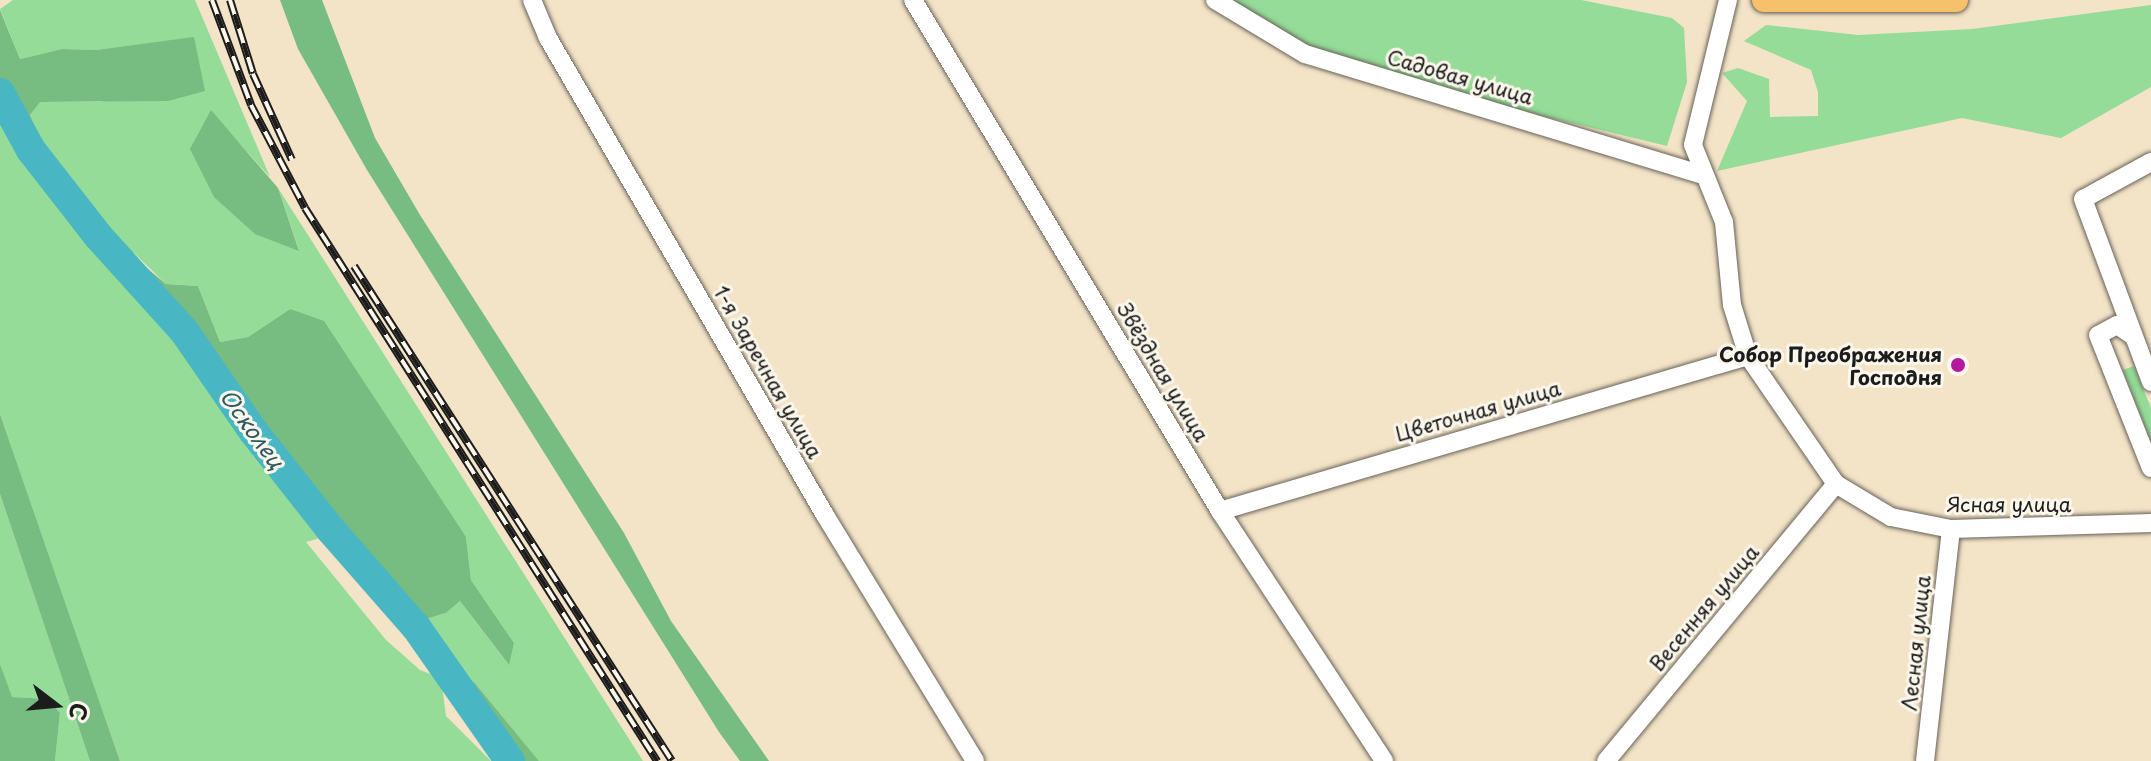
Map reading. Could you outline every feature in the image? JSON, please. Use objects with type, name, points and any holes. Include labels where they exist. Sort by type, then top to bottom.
[{"type":"main road","points":[[1764,0],[1956,0]]},
{"type":"street","name":"1-я Заречная улица","points":[[532,0],[548,38],[825,515],[975,761]]},
{"type":"street","name":"Звёздная улица","points":[[913,0],[1220,511],[1384,761]]},
{"type":"street","name":"Садовая улица","points":[[1215,0],[1305,54],[1703,175]]},
{"type":"street","name":"Ясная улица","points":[[1728,0],[1693,145],[1724,222],[1732,305],[1748,356],[1836,484],[1891,517],[1951,529],[2151,523]]},
{"type":"street","points":[[2151,162],[2083,199],[2151,382]]},
{"type":"street","points":[[2133,336],[2117,325],[2098,335],[2151,468]]},
{"type":"street","name":"Цветочная улица","points":[[1220,511],[1748,356]]},
{"type":"street","name":"Весенняя улица","points":[[1606,761],[1836,484]]},
{"type":"street","name":"Лесная улица","points":[[1925,761],[1951,529]]},
{"type":"green space","points":[[13,0],[195,0],[270,177],[210,111],[299,250],[278,188],[643,761],[539,761],[474,682],[452,673],[419,621],[446,613],[460,601],[508,664],[514,643],[471,580],[466,537],[290,309],[248,337],[220,342],[198,286],[166,284],[134,253],[121,252],[35,148],[41,142],[30,115],[39,102],[102,102],[194,38],[96,50],[62,49],[20,59],[0,9]]},
{"type":"green space","points":[[280,0],[322,0],[375,138],[420,215],[624,533],[671,621],[769,761],[740,761],[719,732],[367,170],[298,49]]},
{"type":"green space","points":[[1213,0],[1581,0],[1672,18],[1684,28],[1687,82],[1667,146],[1394,80],[1294,47]]},
{"type":"green space","points":[[2151,5],[2151,87],[2061,138],[1962,118],[1717,171],[1747,101],[1722,73],[1738,68],[1769,79],[1770,117],[1818,116],[1818,92],[1811,70],[1744,41],[1766,25],[1858,35],[1972,29]]},
{"type":"green space","points":[[0,10],[20,59],[62,49],[96,50],[194,37],[205,91],[168,101],[40,102],[30,115],[41,142],[35,148],[0,83]]},
{"type":"green space","points":[[0,99],[29,152],[97,243],[181,337],[327,536],[306,542],[386,640],[420,670],[441,678],[446,716],[491,761],[120,761],[0,414]]},
{"type":"green space","points":[[211,110],[278,188],[299,251],[255,234],[214,197],[190,149]]},
{"type":"green space","points":[[124,249],[166,284],[198,286],[220,342],[248,337],[290,309],[324,321],[466,537],[471,580],[514,643],[509,665],[460,601],[446,613],[419,621],[258,428],[188,328],[121,252]]},
{"type":"green space","points":[[2134,366],[2151,408],[2151,442],[2123,370]]},
{"type":"green space","points":[[0,414],[120,761],[90,761],[0,494]]},
{"type":"green space","points":[[0,494],[90,761],[55,761],[60,713],[48,699],[11,697],[0,664]]},
{"type":"green space","points":[[0,664],[12,697],[48,699],[60,713],[55,761],[0,761]]},
{"type":"green space","points":[[452,673],[474,682],[539,761],[516,761]]},
{"type":"waterway","name":"Осколец","points":[[0,93],[31,150],[99,237],[184,331],[253,431],[331,530],[416,627],[510,761]]},
{"type":"railway","points":[[212,0],[251,105],[305,208],[657,761]]},
{"type":"railway","points":[[230,0],[253,74],[292,160]]},
{"type":"railway","points":[[354,266],[672,761]]},
{"type":"place","name":"Собор Преображения Господня","points":[[1958,365]]}]
